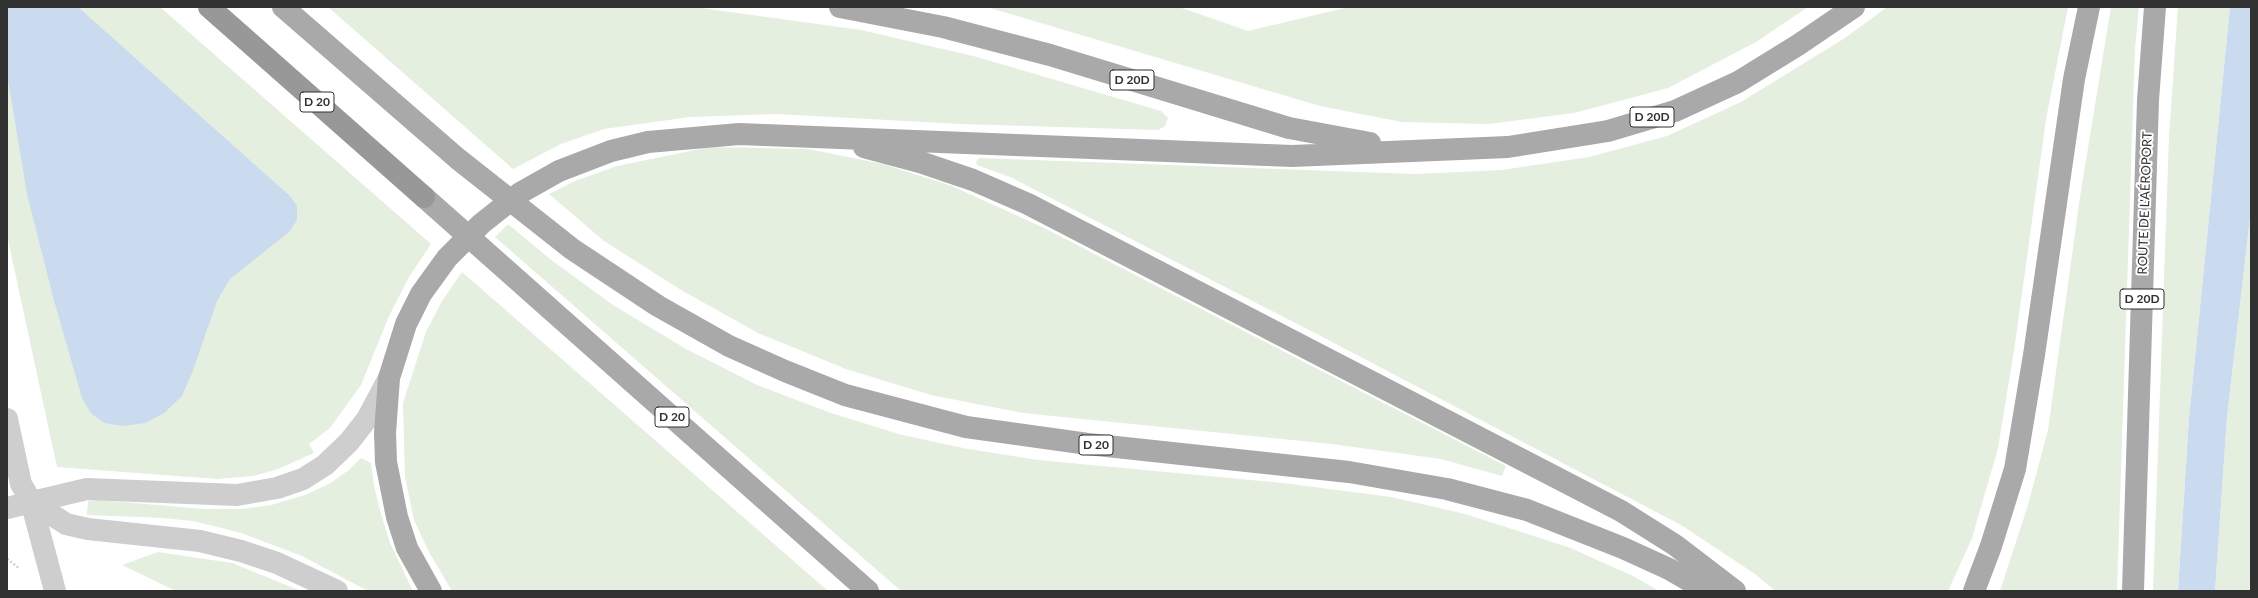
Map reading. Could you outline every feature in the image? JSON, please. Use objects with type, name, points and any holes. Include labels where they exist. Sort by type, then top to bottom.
[{"type":"highway","name":"D 20","points":[[209,7],[424,197]]},
{"type":"main road","name":"D 20","points":[[283,7],[458,159],[572,248],[658,306],[729,346],[785,371],[845,395],[966,426],[1088,444],[1348,472],[1446,489],[1527,510],[1579,530],[1669,569],[1707,591]]},
{"type":"main road","name":"D 20D","points":[[840,7],[943,27],[1050,56],[1289,128],[1348,140],[1425,150],[1508,147],[1608,131],[1675,111],[1738,82],[1798,46],[1854,7]]},
{"type":"main road","points":[[1974,591],[1991,546],[2015,469],[2034,355],[2074,79],[2089,7]]},
{"type":"main road","name":"ROUTE DE L'AÉROPORT","points":[[2133,591],[2148,100],[2155,7]]},
{"type":"main road","points":[[431,591],[407,548],[397,517],[386,462],[385,434],[389,378],[406,324],[421,294],[447,258],[481,224],[520,193],[559,171],[612,151],[648,142],[688,138],[779,134],[1292,156],[1425,150]]},
{"type":"main road","points":[[779,134],[859,145],[920,162],[973,180],[1028,204],[1621,511],[1675,545],[1735,591]]},
{"type":"main road","name":"D 20","points":[[424,197],[868,591]]},
{"type":"street","points":[[7,508],[30,501],[87,489],[237,495],[278,488],[303,479],[325,465],[349,442],[368,419],[389,378]]},
{"type":"street","points":[[7,419],[21,484],[30,501],[55,591]]},
{"type":"street","points":[[30,501],[66,524],[88,529],[200,541],[241,551],[277,563],[336,591]]},
{"type":"green space","points":[[7,7],[160,7],[431,244],[409,277],[389,316],[361,385],[330,428],[309,444],[314,453],[278,469],[253,476],[217,479],[57,467],[7,235]]},
{"type":"green space","points":[[328,7],[701,8],[861,30],[977,57],[1161,111],[1168,118],[1165,126],[1158,130],[961,124],[777,114],[690,117],[604,129],[561,144],[513,169]]},
{"type":"green space","points":[[987,7],[1179,7],[1248,31],[1349,7],[1808,7],[1756,42],[1668,88],[1574,113],[1488,124],[1402,122],[1320,106]]},
{"type":"green space","points":[[1887,7],[2068,7],[2046,119],[2015,344],[1998,448],[1972,538],[1948,591],[1775,591],[1755,574],[1681,525],[1315,333],[1010,177],[977,165],[976,162],[979,158],[1416,174],[1502,170],[1589,157],[1667,136],[1741,102],[1845,38]]},
{"type":"green space","points":[[2111,7],[2139,7],[2135,48],[2117,591],[2000,591],[2028,505],[2048,430],[2080,197]]},
{"type":"green space","points":[[2178,7],[2230,7],[2189,418],[2178,591],[2153,591],[2169,137]]},
{"type":"green space","points":[[710,147],[808,149],[883,164],[952,186],[1044,228],[1506,466],[1502,476],[1441,459],[1332,444],[1023,413],[931,395],[846,369],[758,333],[681,290],[604,241],[549,194],[575,181],[617,166]]},
{"type":"green space","points":[[2251,209],[2251,591],[2215,591],[2227,417]]},
{"type":"green space","points":[[508,224],[550,259],[613,305],[686,349],[757,385],[831,413],[902,435],[968,449],[1038,460],[1283,483],[1391,497],[1465,514],[1568,547],[1633,576],[1659,591],[901,591],[495,237]]},
{"type":"green space","points":[[462,272],[828,591],[452,591],[429,552],[414,520],[405,477],[403,403],[426,332],[442,301]]},
{"type":"green space","points":[[361,458],[371,463],[374,486],[390,543],[413,591],[368,591],[302,556],[241,533],[193,521],[162,518],[87,515],[88,501],[99,500],[203,509],[242,509],[271,505],[305,495],[329,484],[349,470]]},
{"type":"green space","points":[[158,552],[232,563],[301,591],[176,591],[122,565]]},
{"type":"water","points":[[7,7],[78,7],[290,196],[297,206],[297,220],[289,232],[230,279],[217,301],[192,373],[182,396],[164,413],[145,423],[123,426],[104,423],[91,413],[82,398],[53,297],[27,194],[7,74]]},
{"type":"water","points":[[2230,7],[2251,7],[2251,209],[2227,417],[2215,591],[2178,591],[2189,418]]}]
